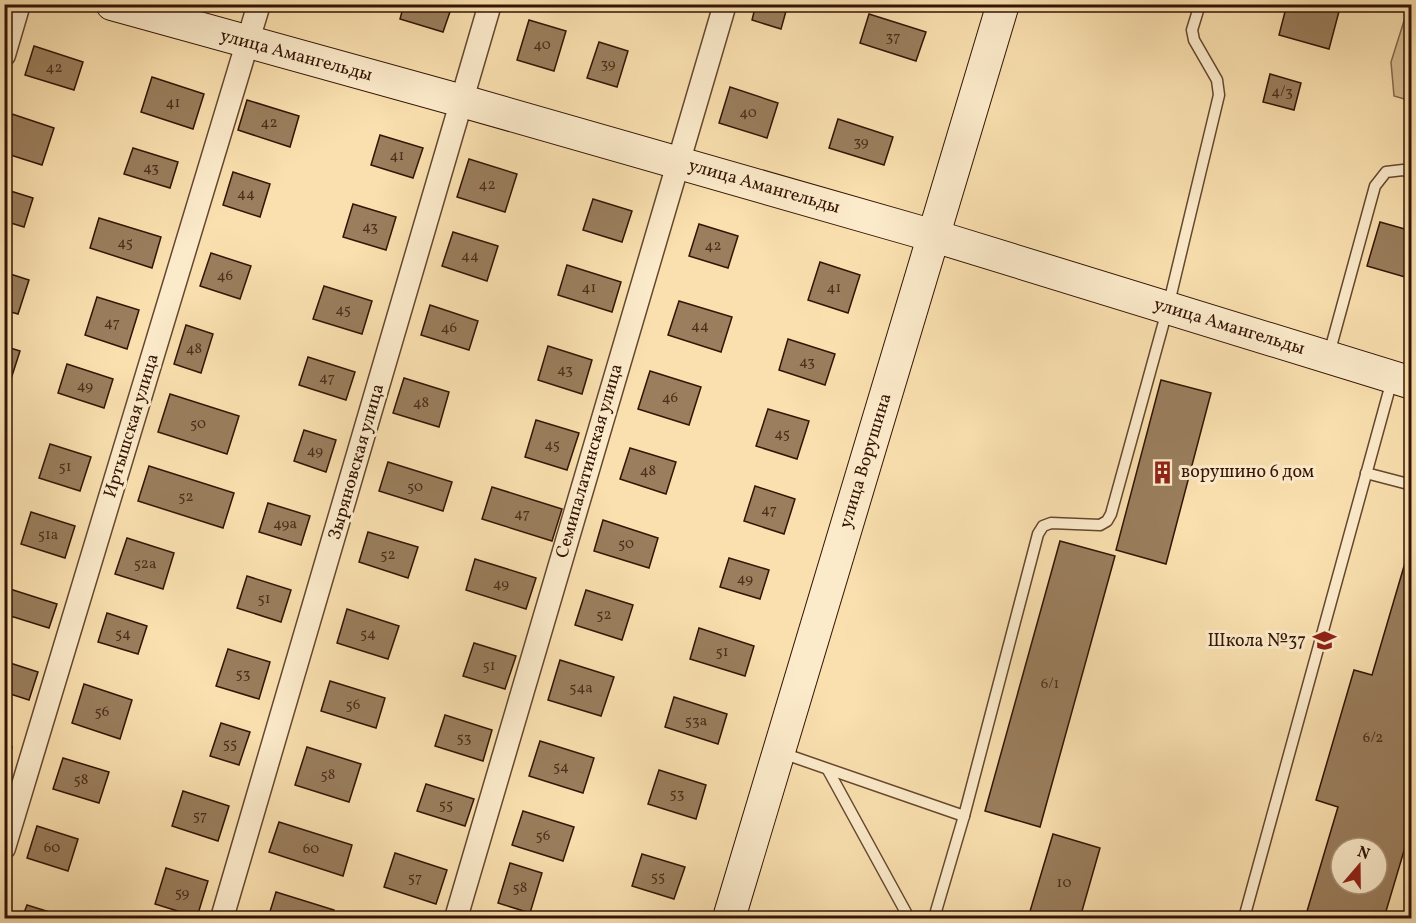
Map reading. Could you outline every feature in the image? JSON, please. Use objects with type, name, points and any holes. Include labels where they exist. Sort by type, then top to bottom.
[{"type":"street","points":[[4,55],[19,4]]},
{"type":"street","name":"улица Амангельды","points":[[112,4],[934,236],[1402,380]]},
{"type":"street","name":"Иртышская улица","points":[[4,848],[259,4]]},
{"type":"street","name":"Зыряновская улица","points":[[222,918],[490,4]]},
{"type":"street","name":"Семипалатинская улица","points":[[456,918],[725,4]]},
{"type":"street","name":"улица Ворушина","points":[[729,918],[1003,4]]},
{"type":"lane","points":[[934,918],[964,816],[1038,534],[1043,526],[1051,523],[1101,525],[1111,514],[1168,307],[1219,95],[1217,80],[1194,40],[1192,30],[1200,4]]},
{"type":"lane","points":[[1328,357],[1375,186],[1386,172],[1403,170],[1412,173]]},
{"type":"lane","points":[[1244,918],[1366,473],[1402,380]]},
{"type":"lane","points":[[1366,473],[1412,485]]},
{"type":"lane","points":[[779,752],[964,816]]},
{"type":"lane","points":[[828,770],[909,918]]},
{"type":"shaded area","points":[[1409,5],[1412,5],[1411,101],[1394,96],[1391,62]]},
{"type":"building","points":[[404,4],[452,6],[443,32],[400,19]]},
{"type":"building","points":[[756,4],[788,4],[781,29],[752,20]]},
{"type":"building","points":[[1287,4],[1341,4],[1329,49],[1279,35]]},
{"type":"building","points":[[869,14],[926,32],[916,61],[860,43]]},
{"type":"building","points":[[529,20],[566,31],[554,71],[517,60]]},
{"type":"building","points":[[599,42],[628,51],[617,87],[587,78]]},
{"type":"building","points":[[34,46],[83,62],[74,90],[25,75]]},
{"type":"building","points":[[1270,74],[1301,83],[1294,110],[1263,102]]},
{"type":"building","points":[[152,77],[204,94],[193,129],[141,112]]},
{"type":"building","points":[[730,87],[778,103],[767,138],[719,123]]},
{"type":"building","points":[[247,100],[299,116],[290,147],[238,130]]},
{"type":"building","points":[[12,114],[54,128],[42,165],[4,153],[4,138]]},
{"type":"building","points":[[838,119],[893,137],[884,165],[829,148]]},
{"type":"building","points":[[380,135],[423,148],[413,178],[371,165]]},
{"type":"building","points":[[133,148],[178,162],[170,188],[124,174]]},
{"type":"building","points":[[469,159],[517,174],[505,212],[457,197]]},
{"type":"building","points":[[233,172],[270,184],[260,217],[223,205]]},
{"type":"building","points":[[4,189],[33,198],[24,227],[4,221]]},
{"type":"building","points":[[593,199],[632,211],[622,242],[583,230]]},
{"type":"building","points":[[353,204],[396,217],[386,250],[343,237]]},
{"type":"building","points":[[99,218],[161,237],[152,268],[90,248]]},
{"type":"building","points":[[1380,222],[1412,231],[1412,279],[1367,266]]},
{"type":"building","points":[[699,224],[738,236],[728,268],[689,256]]},
{"type":"building","points":[[453,232],[498,246],[487,281],[442,266]]},
{"type":"building","points":[[211,253],[251,266],[240,299],[200,286]]},
{"type":"building","points":[[820,262],[860,275],[848,313],[808,300]]},
{"type":"building","points":[[567,265],[621,282],[612,312],[558,295]]},
{"type":"building","points":[[4,272],[29,280],[18,314],[4,310]]},
{"type":"building","points":[[324,286],[372,301],[362,334],[313,319]]},
{"type":"building","points":[[97,297],[139,310],[127,349],[85,335]]},
{"type":"building","points":[[679,301],[732,317],[721,352],[668,335]]},
{"type":"building","points":[[430,305],[478,321],[469,350],[421,335]]},
{"type":"building","points":[[186,325],[213,334],[201,373],[174,364]]},
{"type":"building","points":[[788,339],[835,354],[825,385],[779,370]]},
{"type":"building","points":[[4,346],[20,351],[11,379],[4,377]]},
{"type":"building","points":[[548,346],[592,360],[582,394],[538,380]]},
{"type":"building","points":[[308,357],[355,372],[346,400],[299,385]]},
{"type":"building","points":[[67,364],[113,379],[104,408],[58,393]]},
{"type":"building","points":[[650,371],[701,387],[689,425],[638,409]]},
{"type":"building","points":[[404,378],[449,392],[439,427],[393,413]]},
{"type":"building","name":"ворушино 6 дом","points":[[1161,380],[1211,393],[1166,564],[1116,550]]},
{"type":"building","points":[[170,394],[239,416],[227,454],[158,432]]},
{"type":"building","points":[[768,409],[809,421],[797,459],[756,446]]},
{"type":"building","points":[[536,420],[579,433],[567,470],[525,457]]},
{"type":"building","points":[[304,430],[336,440],[326,472],[294,461]]},
{"type":"building","points":[[50,444],[91,457],[80,491],[39,478]]},
{"type":"building","points":[[630,448],[676,462],[666,494],[620,479]]},
{"type":"building","points":[[388,462],[452,482],[443,511],[379,491]]},
{"type":"building","points":[[149,466],[234,493],[223,528],[138,501]]},
{"type":"building","points":[[755,486],[795,499],[784,534],[744,521]]},
{"type":"building","points":[[492,487],[562,509],[552,541],[482,519]]},
{"type":"building","points":[[268,503],[310,516],[301,545],[259,532]]},
{"type":"building","points":[[31,512],[75,526],[65,558],[21,544]]},
{"type":"building","points":[[603,520],[658,538],[649,568],[594,551]]},
{"type":"building","points":[[368,532],[418,547],[408,578],[359,562]]},
{"type":"building","points":[[127,538],[174,553],[163,589],[115,574]]},
{"type":"building","points":[[1412,539],[1412,824],[1384,918],[1305,918],[1329,837],[1329,896],[1389,896],[1389,836],[1329,836],[1338,807],[1316,800],[1354,670],[1372,675]]},
{"type":"building","points":[[1060,541],[1115,556],[1040,827],[985,811]]},
{"type":"building","points":[[729,558],[769,570],[760,599],[720,587]]},
{"type":"building","points":[[475,559],[536,578],[526,609],[466,590]]},
{"type":"building","points":[[247,576],[291,590],[281,622],[237,608]]},
{"type":"building","points":[[10,589],[57,604],[49,628],[4,614]]},
{"type":"building","points":[[586,590],[633,605],[622,640],[575,625]]},
{"type":"building","points":[[347,609],[399,626],[388,659],[337,643]]},
{"type":"building","points":[[107,613],[147,626],[138,654],[98,642]]},
{"type":"building","points":[[699,628],[754,646],[745,676],[690,659]]},
{"type":"building","points":[[474,643],[516,656],[505,689],[463,676]]},
{"type":"building","points":[[228,649],[270,662],[259,699],[216,686]]},
{"type":"building","points":[[560,660],[614,677],[601,716],[548,700]]},
{"type":"building","points":[[4,661],[38,672],[29,700],[4,692]]},
{"type":"building","points":[[330,681],[385,698],[376,728],[321,711]]},
{"type":"building","points":[[84,684],[132,700],[120,739],[72,723]]},
{"type":"building","points":[[674,697],[727,714],[718,744],[665,727]]},
{"type":"building","points":[[445,715],[492,730],[483,761],[435,746]]},
{"type":"building","points":[[221,723],[250,732],[239,765],[210,756]]},
{"type":"building","points":[[540,741],[594,758],[583,793],[529,776]]},
{"type":"building","points":[[4,744],[12,747],[4,772]]},
{"type":"building","points":[[307,747],[361,764],[349,802],[295,785]]},
{"type":"building","points":[[63,758],[109,772],[99,803],[53,789]]},
{"type":"building","points":[[659,770],[706,785],[696,819],[648,804]]},
{"type":"building","points":[[426,784],[474,799],[465,826],[417,811]]},
{"type":"building","points":[[183,791],[229,806],[218,841],[172,826]]},
{"type":"building","points":[[523,811],[574,827],[563,861],[512,845]]},
{"type":"building","points":[[279,822],[352,845],[343,876],[269,852]]},
{"type":"building","points":[[37,826],[78,839],[68,871],[27,858]]},
{"type":"building","points":[[1053,834],[1100,848],[1080,918],[1028,918]]},
{"type":"building","points":[[395,853],[447,870],[436,904],[384,887]]},
{"type":"building","points":[[642,854],[685,867],[674,899],[632,886]]},
{"type":"building","points":[[510,863],[542,873],[530,913],[498,903]]},
{"type":"building","points":[[166,868],[208,881],[197,917],[155,904]]},
{"type":"building","points":[[276,892],[334,910],[331,918],[268,918]]},
{"type":"building","points":[[27,905],[69,918],[22,918]]},
{"type":"place","name":"ворушино 6 дом","points":[[1163,472]]},
{"type":"place","name":"Школа №37","points":[[1324,641]]}]
